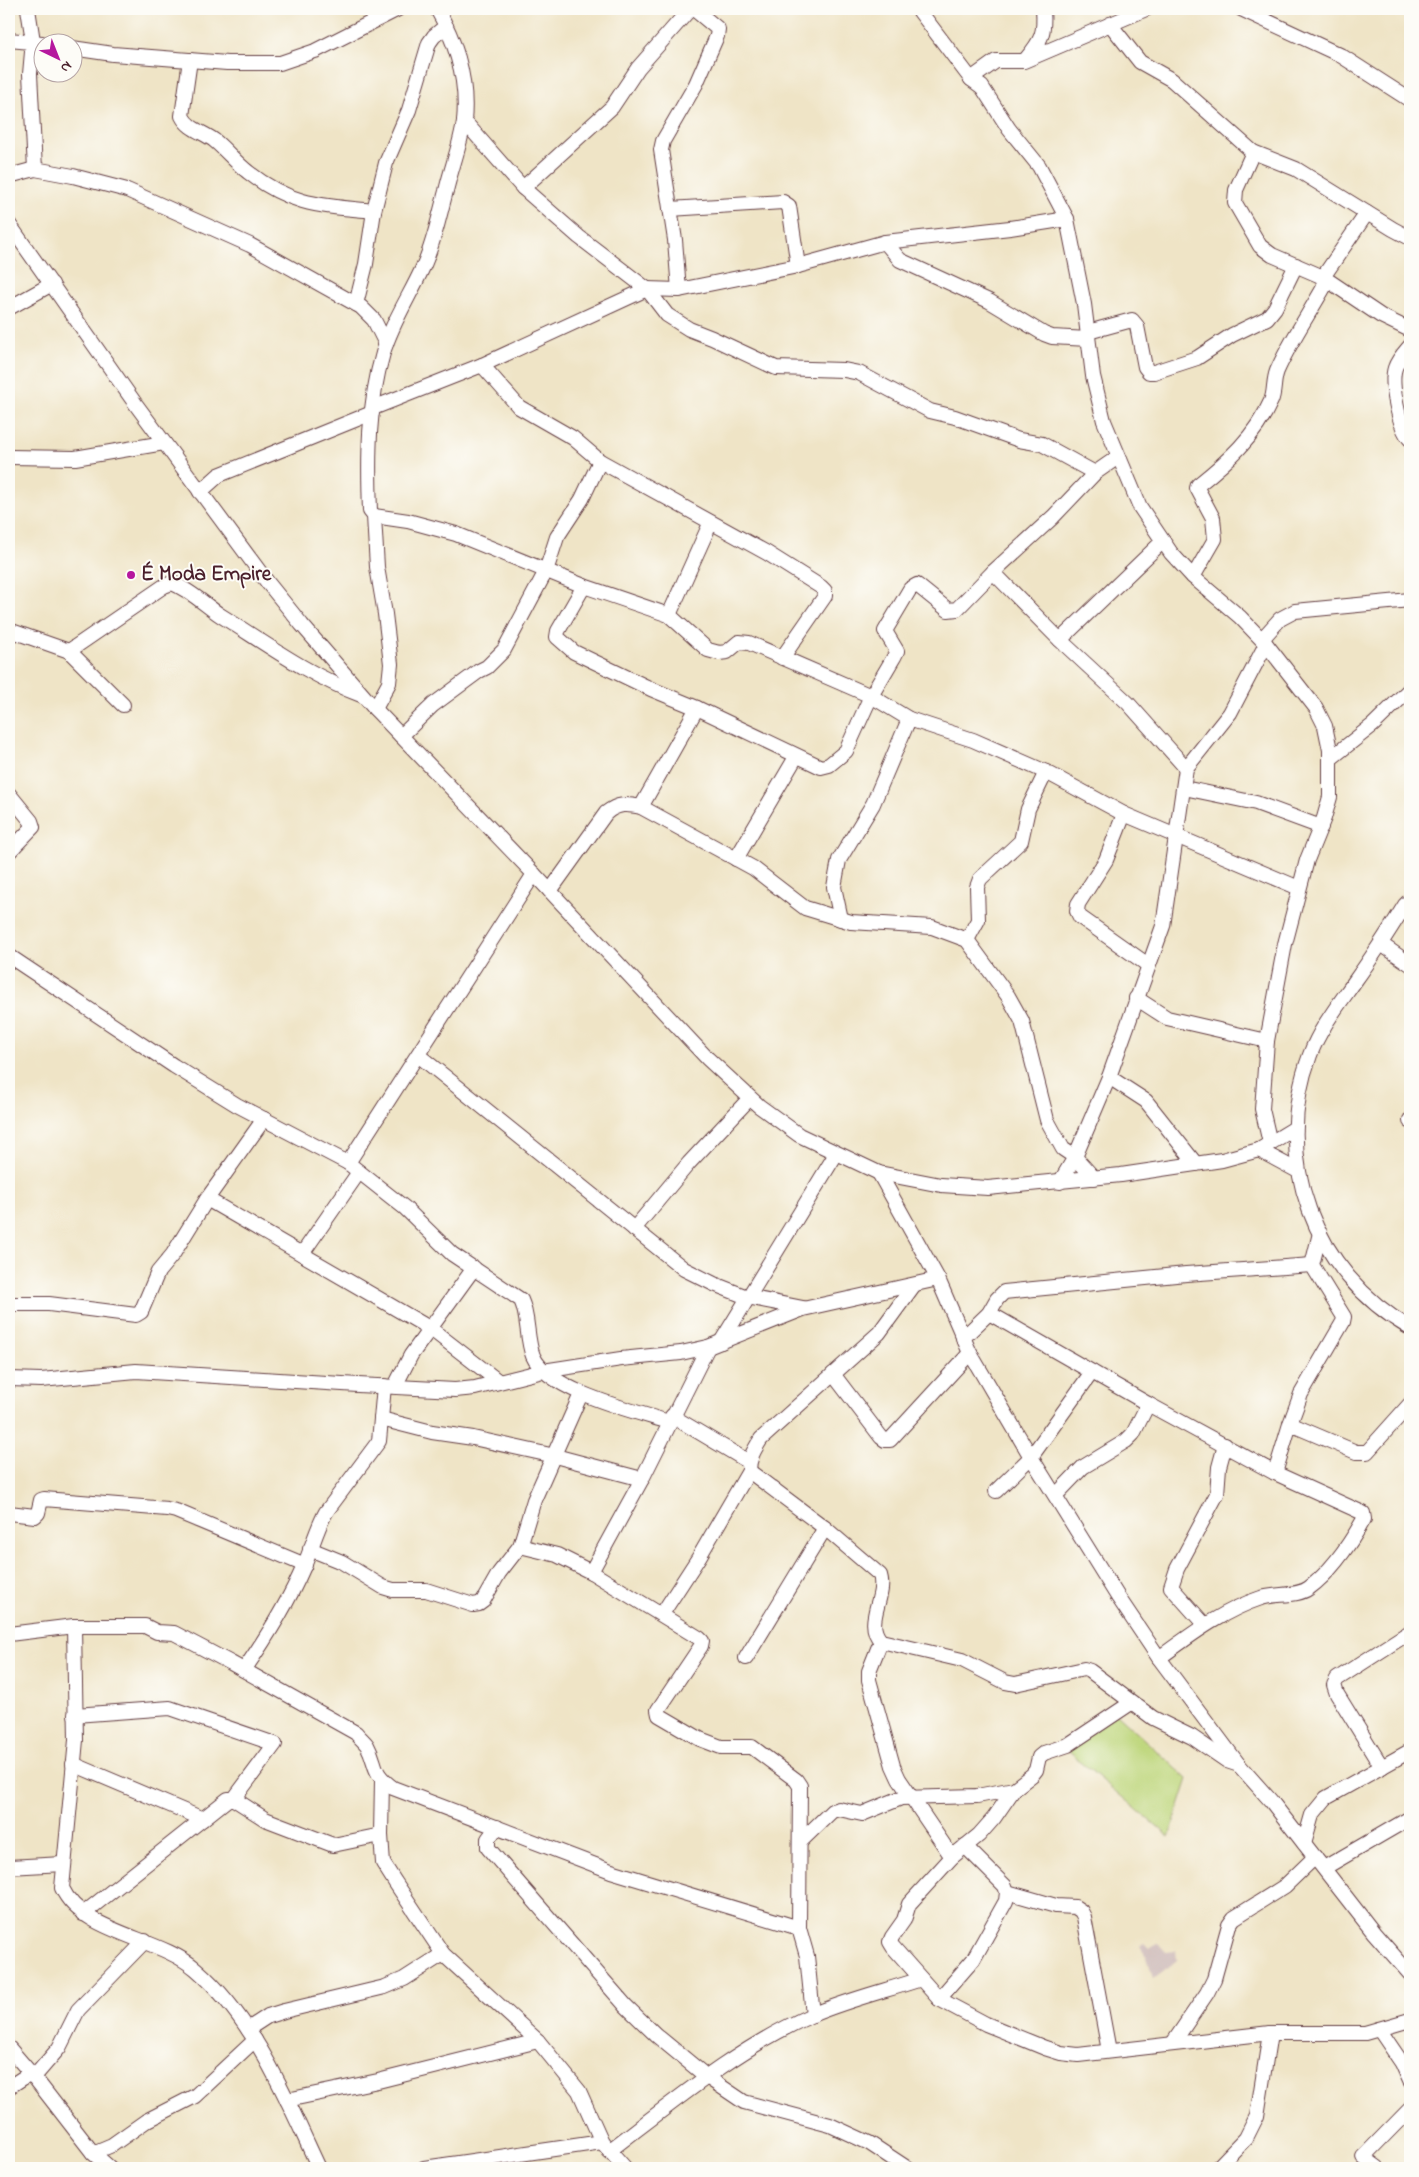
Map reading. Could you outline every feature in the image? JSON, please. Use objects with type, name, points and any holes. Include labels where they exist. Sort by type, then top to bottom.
[{"type":"street","points":[[28,9],[35,32]]},
{"type":"street","points":[[82,49],[113,54],[227,63],[280,63],[315,51],[398,9]]},
{"type":"street","points":[[375,709],[389,683],[391,664],[386,614],[377,567],[374,516],[370,511],[368,460],[373,411],[386,344],[393,325],[432,247],[464,121],[462,67],[454,43],[437,9]]},
{"type":"street","points":[[523,188],[612,107],[638,68],[690,9]]},
{"type":"street","points":[[679,290],[661,150],[663,141],[696,84],[718,36],[718,30],[714,25],[694,9]]},
{"type":"street","points":[[918,9],[971,79],[982,87],[1008,129],[1038,166],[1067,219],[1084,304],[1093,376],[1118,457],[1140,507],[1163,541],[1193,577],[1240,617],[1264,641],[1316,708],[1325,726],[1330,759],[1330,797],[1321,827],[1307,860],[1283,953],[1267,1041],[1262,1109],[1264,1147]]},
{"type":"street","points":[[1024,61],[1042,37],[1044,26],[1043,9]]},
{"type":"street","points":[[971,79],[996,61],[1024,61],[1146,9]]},
{"type":"street","points":[[1240,9],[1340,54],[1410,100]]},
{"type":"street","points":[[1110,24],[1140,62],[1172,80],[1253,152],[1296,169],[1410,238]]},
{"type":"street","points":[[356,304],[366,264],[374,211],[388,153],[409,110],[424,55],[434,36],[446,26]]},
{"type":"street","points":[[9,40],[32,42]]},
{"type":"street","points":[[190,60],[182,116],[186,123],[213,140],[247,172],[296,200],[311,205],[374,211]]},
{"type":"street","points":[[32,66],[30,74],[35,169]]},
{"type":"street","points":[[464,121],[523,188],[579,236],[647,289],[667,315],[677,322],[763,364],[776,368],[844,370],[859,373],[930,411],[955,417],[1019,440],[1042,444],[1095,473]]},
{"type":"street","points":[[1253,152],[1236,190],[1235,203],[1260,246],[1266,252],[1323,277],[1381,316],[1410,330]]},
{"type":"street","points":[[9,176],[35,169],[73,176],[146,197],[250,245],[356,304],[369,313],[386,344]]},
{"type":"street","points":[[670,209],[787,203],[798,266]]},
{"type":"street","points":[[1193,577],[1215,539],[1213,518],[1197,488],[1198,485],[1241,449],[1256,425],[1270,402],[1276,373],[1324,287],[1323,277],[1367,213]]},
{"type":"street","points":[[200,492],[219,475],[482,365],[647,289],[679,290],[798,266],[885,242],[1010,228],[1067,219]]},
{"type":"street","points":[[9,224],[164,443],[268,583],[375,709],[534,874],[700,1051],[750,1098],[799,1136],[879,1173],[919,1182],[966,1187],[1060,1182],[1222,1160],[1264,1147],[1295,1128]]},
{"type":"street","points":[[885,242],[900,260],[989,301],[1044,334],[1088,335],[1132,320],[1137,326],[1145,367],[1149,372],[1172,367],[1197,358],[1232,335],[1267,318],[1275,308],[1296,265]]},
{"type":"street","points":[[9,308],[52,284]]},
{"type":"street","points":[[1410,346],[1398,360],[1394,370],[1394,382],[1402,425],[1410,439]]},
{"type":"street","points":[[482,365],[519,407],[573,438],[600,461],[710,524],[767,553],[825,591],[825,596],[782,658]]},
{"type":"street","points":[[9,457],[75,458],[164,443]]},
{"type":"street","points":[[584,586],[557,637],[574,652],[820,767],[829,765],[840,758],[846,751],[871,696],[897,651],[885,631],[910,589],[917,585],[948,610],[953,611],[957,609],[993,572],[1054,517],[1095,473],[1118,457]]},
{"type":"street","points":[[401,736],[444,696],[495,660],[504,650],[546,570],[557,537],[582,499],[600,461]]},
{"type":"street","points":[[374,516],[408,521],[456,534],[584,586],[669,615],[708,650],[718,653],[726,652],[739,642],[744,642],[871,696],[909,719],[973,740],[1046,772],[1124,814],[1299,888]]},
{"type":"street","points":[[669,615],[710,524]]},
{"type":"street","points":[[1060,640],[1163,541]]},
{"type":"street","points":[[993,572],[1060,640],[1128,703],[1186,768]]},
{"type":"street","points":[[69,651],[164,586],[172,583],[318,677],[363,695]]},
{"type":"street","points":[[1060,1182],[1074,1157],[1109,1077],[1166,911],[1186,768],[1230,713],[1264,641],[1280,619],[1295,610],[1410,600]]},
{"type":"street","points":[[9,630],[69,651],[123,705]]},
{"type":"street","points":[[1330,759],[1373,725],[1410,689]]},
{"type":"street","points":[[641,807],[697,708]]},
{"type":"street","points":[[840,919],[834,887],[839,860],[873,804],[909,719]]},
{"type":"street","points":[[736,859],[796,756]]},
{"type":"street","points":[[967,940],[978,920],[976,887],[980,879],[1021,841],[1028,809],[1046,772]]},
{"type":"street","points":[[1184,788],[1256,802],[1321,827]]},
{"type":"street","points":[[9,794],[33,826],[9,852]]},
{"type":"street","points":[[550,892],[606,813],[614,807],[625,804],[641,807],[753,868],[805,908],[840,919],[866,923],[932,927],[967,940],[1008,996],[1022,1021],[1047,1120],[1063,1149],[1074,1157],[1094,1178]]},
{"type":"street","points":[[1124,814],[1106,860],[1078,904],[1077,911],[1080,917],[1148,965]]},
{"type":"street","points":[[302,1254],[354,1168],[418,1055],[534,874]]},
{"type":"street","points":[[1410,900],[1321,1032],[1310,1055],[1302,1082],[1295,1128],[1298,1171],[1309,1208],[1320,1233],[1342,1270],[1355,1286],[1389,1315],[1410,1328]]},
{"type":"street","points":[[1381,944],[1410,964]]},
{"type":"street","points":[[9,956],[174,1066],[264,1119],[354,1168],[405,1208],[452,1254],[521,1300],[525,1308],[528,1339],[534,1357],[542,1371],[581,1394],[670,1419],[749,1467],[880,1575],[883,1585],[873,1627],[876,1636],[881,1641],[911,1650],[956,1658],[1005,1682],[1015,1684],[1084,1669],[1090,1671],[1153,1718],[1201,1743],[1226,1762],[1239,1765]]},
{"type":"street","points":[[1136,998],[1167,1018],[1267,1041]]},
{"type":"street","points":[[418,1055],[684,1268],[714,1284],[747,1297],[803,1308]]},
{"type":"street","points":[[1109,1077],[1146,1101],[1196,1164]]},
{"type":"street","points":[[634,1228],[689,1163],[750,1098]]},
{"type":"street","points":[[9,1304],[49,1304],[136,1315],[144,1308],[158,1272],[173,1254],[207,1199],[264,1119]]},
{"type":"street","points":[[1264,1147],[1298,1171]]},
{"type":"street","points":[[721,1342],[836,1154]]},
{"type":"street","points":[[879,1173],[938,1279],[970,1353],[1031,1457],[1159,1658],[1239,1765],[1304,1842],[1374,1933],[1410,1974]]},
{"type":"street","points":[[207,1199],[430,1329],[498,1381]]},
{"type":"street","points":[[1275,1473],[1301,1394],[1343,1322],[1344,1317],[1312,1265],[1320,1233]]},
{"type":"street","points":[[963,1338],[989,1313],[997,1299],[1004,1292],[1186,1274],[1312,1265]]},
{"type":"street","points":[[244,1670],[273,1629],[305,1565],[326,1512],[379,1441],[381,1419],[390,1386],[474,1268]]},
{"type":"street","points":[[9,1379],[41,1380],[136,1371],[158,1371],[266,1380],[454,1390],[475,1388],[542,1371],[621,1359],[680,1353],[708,1347],[803,1308],[938,1279]]},
{"type":"street","points":[[662,1614],[700,1557],[749,1467],[753,1451],[761,1440],[879,1333],[914,1285]]},
{"type":"street","points":[[989,1313],[1148,1404],[1275,1473],[1363,1513],[1364,1519],[1343,1552],[1308,1589],[1260,1598],[1204,1624],[1159,1658]]},
{"type":"street","points":[[591,1572],[642,1479],[670,1419],[708,1347]]},
{"type":"street","points":[[833,1374],[881,1436],[885,1440],[890,1440],[970,1353]]},
{"type":"street","points":[[996,1491],[1031,1457],[1092,1372]]},
{"type":"street","points":[[310,1549],[342,1562],[384,1588],[393,1590],[426,1590],[473,1605],[479,1604],[483,1601],[499,1573],[520,1546],[534,1500],[581,1394]]},
{"type":"street","points":[[1056,1495],[1084,1468],[1126,1441],[1133,1434],[1148,1404]]},
{"type":"street","points":[[1290,1424],[1356,1452],[1363,1453],[1367,1452],[1410,1404]]},
{"type":"street","points":[[381,1419],[432,1432],[473,1438],[555,1456],[642,1479]]},
{"type":"street","points":[[1204,1624],[1171,1587],[1176,1569],[1218,1494],[1219,1467],[1225,1445]]},
{"type":"street","points":[[9,1513],[35,1516],[38,1513],[41,1500],[44,1499],[167,1509],[305,1565]]},
{"type":"street","points":[[746,1658],[825,1528]]},
{"type":"street","points":[[520,1546],[557,1555],[591,1572],[662,1614],[702,1641],[701,1646],[658,1710],[659,1715],[700,1739],[721,1748],[752,1747],[796,1780],[800,1786],[799,1928],[807,1956],[813,2015]]},
{"type":"street","points":[[74,1626],[76,1740],[62,1888],[67,1899],[83,1914],[123,1933],[156,1945],[194,1967],[221,1992],[252,2034],[287,2100],[319,2168]]},
{"type":"street","points":[[9,1634],[74,1626],[145,1626],[157,1632],[174,1634],[244,1670],[356,1734],[367,1745],[375,1768],[382,1780],[394,1788],[611,1871],[799,1928]]},
{"type":"street","points":[[1382,1766],[1337,1694],[1334,1685],[1337,1679],[1410,1632]]},
{"type":"street","points":[[881,1641],[869,1671],[872,1695],[893,1766],[911,1798],[952,1856]]},
{"type":"street","points":[[1131,1703],[1068,1745],[1044,1753],[1039,1757],[1036,1770],[1032,1776],[1014,1789],[994,1818],[952,1856],[909,1904],[904,1920],[890,1942],[893,1948],[939,1999],[986,2024],[1061,2053],[1078,2055],[1173,2042],[1270,2033],[1365,2032],[1410,2020]]},
{"type":"street","points":[[75,1715],[170,1708],[275,1744],[234,1799]]},
{"type":"street","points":[[1201,1743],[1214,1730]]},
{"type":"street","points":[[1304,1842],[1312,1815],[1326,1798],[1410,1751]]},
{"type":"street","points":[[74,1764],[203,1819]]},
{"type":"street","points":[[382,1780],[381,1835],[383,1862],[443,1954],[538,2041],[579,2091],[606,2146],[625,2168]]},
{"type":"street","points":[[800,1842],[832,1811],[840,1809],[862,1814],[901,1798],[977,1796],[1014,1789]]},
{"type":"street","points":[[83,1914],[228,1799],[234,1799],[265,1819],[333,1845],[381,1835]]},
{"type":"street","points":[[1173,2042],[1207,1993],[1214,1979],[1229,1925],[1234,1918],[1320,1863],[1410,1818]]},
{"type":"street","points":[[497,1827],[488,1839],[488,1848],[626,2006],[656,2035],[707,2077],[744,2102],[830,2125],[869,2143],[907,2168]]},
{"type":"street","points":[[939,1999],[973,1960],[1006,1900],[1007,1892],[1005,1886],[965,1846]]},
{"type":"street","points":[[9,1867],[63,1864]]},
{"type":"street","points":[[1007,1892],[1081,1911],[1084,1917],[1109,2051]]},
{"type":"street","points":[[34,2077],[59,2048],[78,2010],[145,1941]]},
{"type":"street","points":[[93,2152],[112,2145],[146,2121],[196,2096],[268,2016],[385,1987],[404,1979],[443,1954]]},
{"type":"street","points":[[424,2168],[606,2146],[707,2077],[767,2039],[813,2015],[921,1979]]},
{"type":"street","points":[[1379,2029],[1402,2063],[1410,2081]]},
{"type":"street","points":[[1217,2168],[1246,2138],[1257,2116],[1270,2033]]},
{"type":"street","points":[[287,2100],[378,2082],[538,2041]]},
{"type":"street","points":[[9,2048],[93,2152],[110,2168]]},
{"type":"street","points":[[9,2087],[23,2076],[29,2074],[34,2077]]},
{"type":"street","points":[[1378,2168],[1363,2158],[1410,2109]]},
{"type":"shaded area","points":[[1144,1943],[1149,1948],[1158,1943],[1166,1952],[1176,1951],[1177,1960],[1153,1979],[1148,1959],[1140,1947]]},
{"type":"green space","points":[[1115,1713],[1188,1779],[1169,1837],[1068,1751]]},
{"type":"place","name":"É Moda Empire","points":[[131,575]]}]
